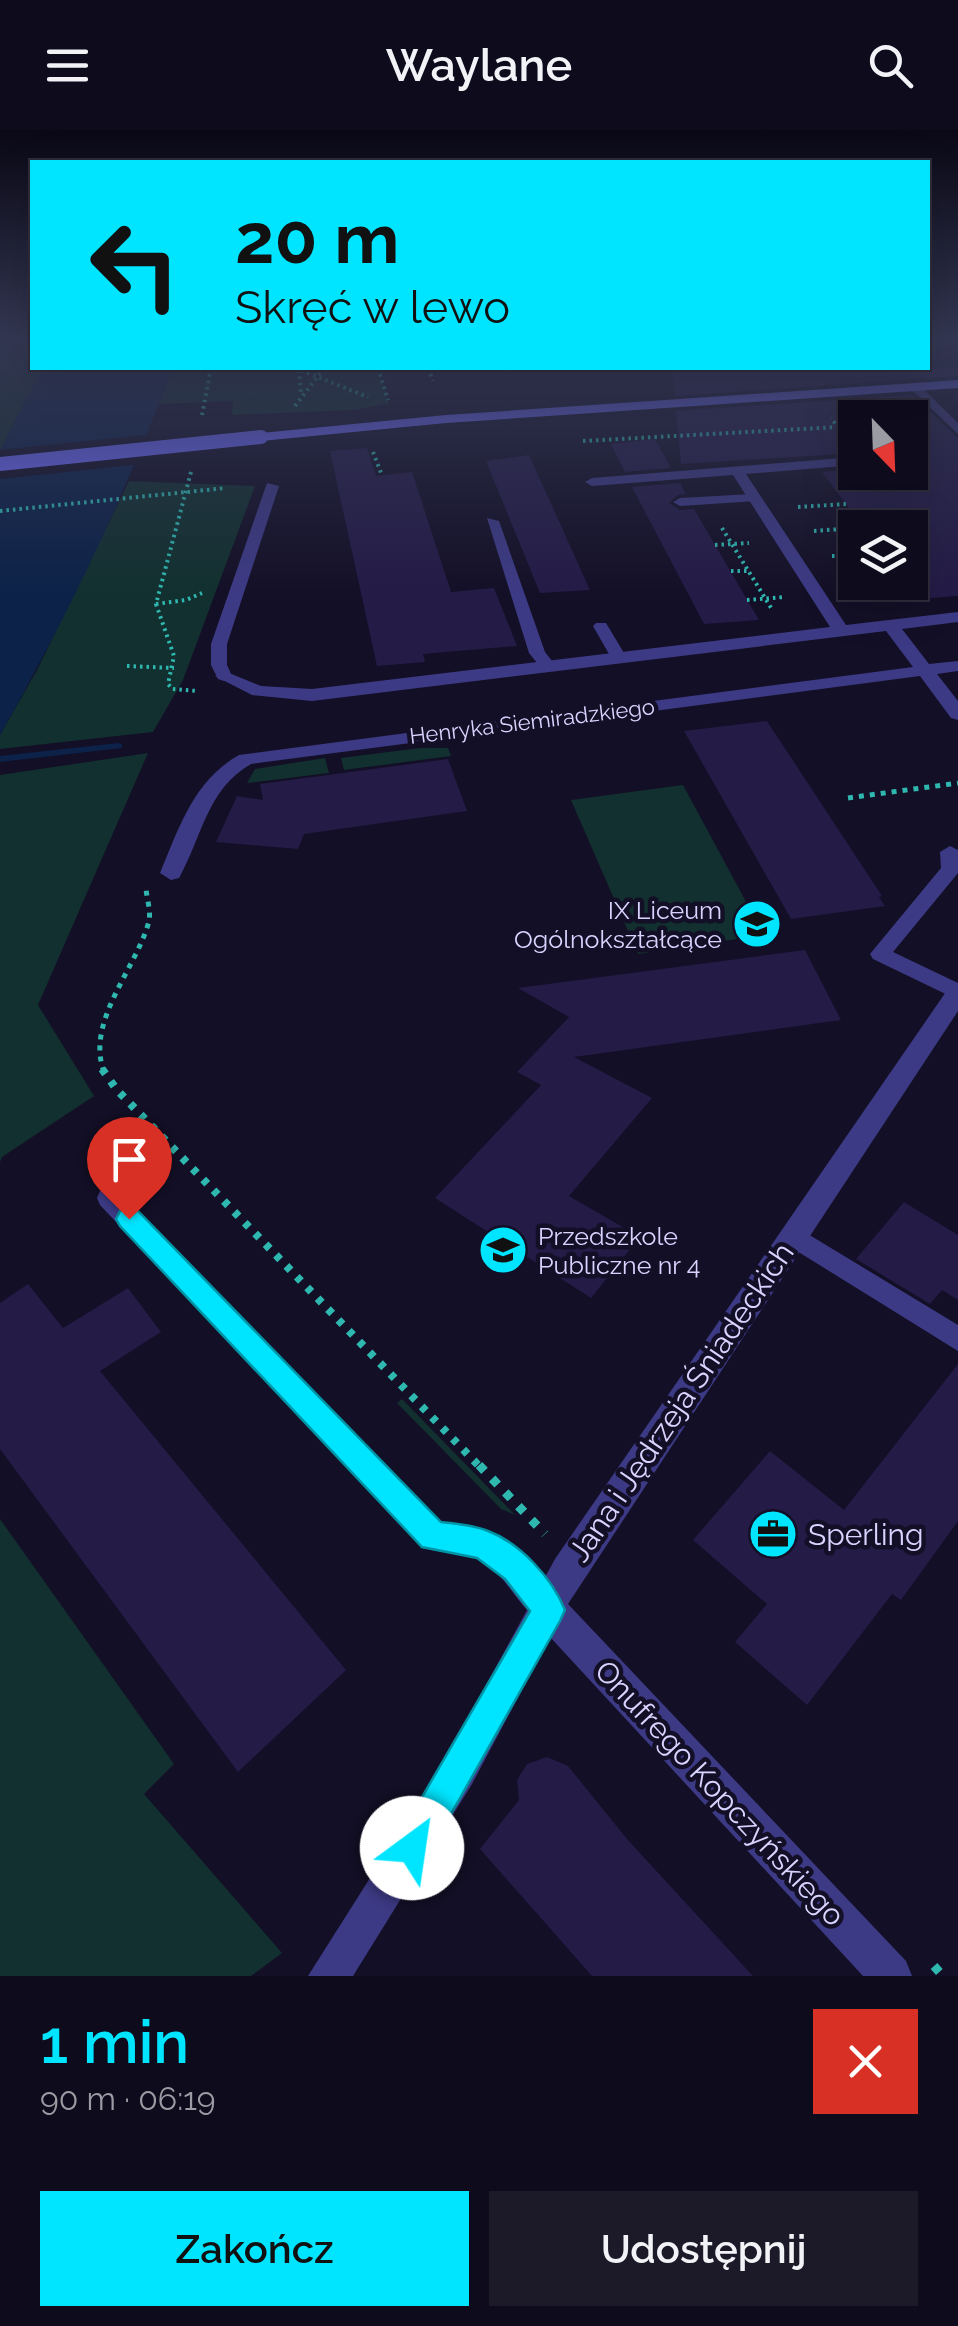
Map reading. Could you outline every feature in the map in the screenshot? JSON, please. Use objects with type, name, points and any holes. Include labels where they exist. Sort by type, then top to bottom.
[{"type":"main road","points":[[0,464],[401,423]]},
{"type":"street","points":[[592,482],[838,463]]},
{"type":"street","points":[[738,472],[840,630]]},
{"type":"street","points":[[224,676],[258,691],[312,695],[958,617]]},
{"type":"street","points":[[890,625],[958,714]]},
{"type":"street","name":"Henryka Siemiradzkiego","points":[[171,873],[221,772],[246,759],[958,666]]},
{"type":"street","name":"Jana i Jędrzeja Śniadeckich","points":[[329,1976],[459,1771],[549,1610],[567,1570],[958,992]]},
{"type":"street","name":"Onufrego Kopczyńskiego","points":[[549,1610],[892,1976]]},
{"type":"lane","points":[[224,676],[219,665],[219,644],[272,486]]},
{"type":"lane","points":[[680,502],[752,498]]},
{"type":"lane","points":[[492,521],[537,653],[548,666]]},
{"type":"lane","points":[[601,626],[618,658]]},
{"type":"lane","points":[[950,852],[951,869],[880,954],[958,992]]},
{"type":"lane","points":[[109,1198],[433,1536],[483,1544],[516,1568],[549,1610]]},
{"type":"lane","points":[[793,1236],[958,1339]]},
{"type":"path","points":[[576,437],[586,442],[609,442],[838,427],[835,423]]},
{"type":"path","points":[[168,684],[174,668],[172,647],[156,604],[191,471]]},
{"type":"path","points":[[0,511],[226,488]]},
{"type":"path","points":[[706,501],[788,637]]},
{"type":"path","points":[[798,507],[846,504]]},
{"type":"path","points":[[814,531],[838,529]]},
{"type":"path","points":[[832,556],[838,555]]},
{"type":"path","points":[[731,572],[748,570]]},
{"type":"path","points":[[127,666],[174,668]]},
{"type":"path","points":[[848,798],[958,783]]},
{"type":"path","points":[[148,879],[145,893],[150,918],[109,1010],[99,1051],[102,1069],[130,1104],[527,1514]]},
{"type":"green space","points":[[0,423],[14,423],[0,451]]},
{"type":"green space","points":[[129,481],[255,486],[183,680],[153,732],[0,749],[0,735],[37,670]]},
{"type":"green space","points":[[448,748],[451,756],[344,770],[341,758]]},
{"type":"green space","points":[[148,753],[38,1005],[94,1096],[0,1162],[0,775]]},
{"type":"green space","points":[[325,758],[329,773],[247,783],[255,769]]},
{"type":"green space","points":[[683,785],[764,935],[638,954],[571,800]]},
{"type":"green space","points":[[402,1399],[515,1515],[501,1509],[397,1403]]},
{"type":"green space","points":[[0,1519],[174,1764],[144,1794],[282,1953],[251,1976],[0,1976]]},
{"type":"water","points":[[14,423],[150,423],[94,555],[0,735],[0,451]]},
{"type":"pier","points":[[153,434],[141,464],[0,479],[0,450]]},
{"type":"building","points":[[677,423],[838,423],[838,454],[681,464]]},
{"type":"building","points":[[928,423],[942,423],[958,438],[958,596],[928,598],[928,510],[850,510],[822,472],[838,471],[838,490],[928,490]]},
{"type":"building","points":[[655,439],[671,468],[625,472],[611,444]]},
{"type":"building","points":[[367,448],[376,476],[412,472],[451,592],[494,588],[517,646],[423,654],[425,662],[377,666],[330,451]]},
{"type":"building","points":[[529,455],[590,590],[540,593],[486,461]]},
{"type":"building","points":[[680,483],[686,494],[669,503],[680,510],[694,509],[759,620],[704,624],[632,487]]},
{"type":"building","points":[[767,721],[885,906],[791,919],[684,731]]},
{"type":"building","points":[[448,759],[467,811],[304,834],[298,849],[216,842],[237,796],[263,800],[260,784]]},
{"type":"building","points":[[805,950],[841,1020],[574,1057],[652,1098],[569,1196],[640,1237],[591,1298],[435,1198],[541,1085],[517,1072],[569,1017],[518,988]]},
{"type":"building","points":[[904,1202],[958,1235],[958,1300],[942,1290],[930,1304],[856,1259]]},
{"type":"building","points":[[28,1284],[63,1328],[128,1288],[161,1332],[100,1371],[346,1670],[238,1772],[0,1449],[0,1303]]},
{"type":"building","points":[[958,1364],[958,1521],[901,1600],[892,1594],[807,1705],[735,1642],[767,1604],[693,1540],[770,1451],[844,1510]]},
{"type":"building","points":[[547,1757],[568,1766],[627,1839],[753,1976],[592,1976],[480,1849],[519,1800],[517,1780],[527,1764]]},
{"type":"waterway","points":[[0,759],[118,746]]},
{"type":"place","name":"IX Liceum Ogólnokształcące","points":[[757,924]]},
{"type":"place","name":"Przedszkole Publiczne nr 4","points":[[503,1250]]},
{"type":"place","name":"Sperling","points":[[773,1534]]},
{"type":"route","points":[[129,1219],[433,1536],[483,1544],[516,1568],[549,1610],[412,1848]]}]
